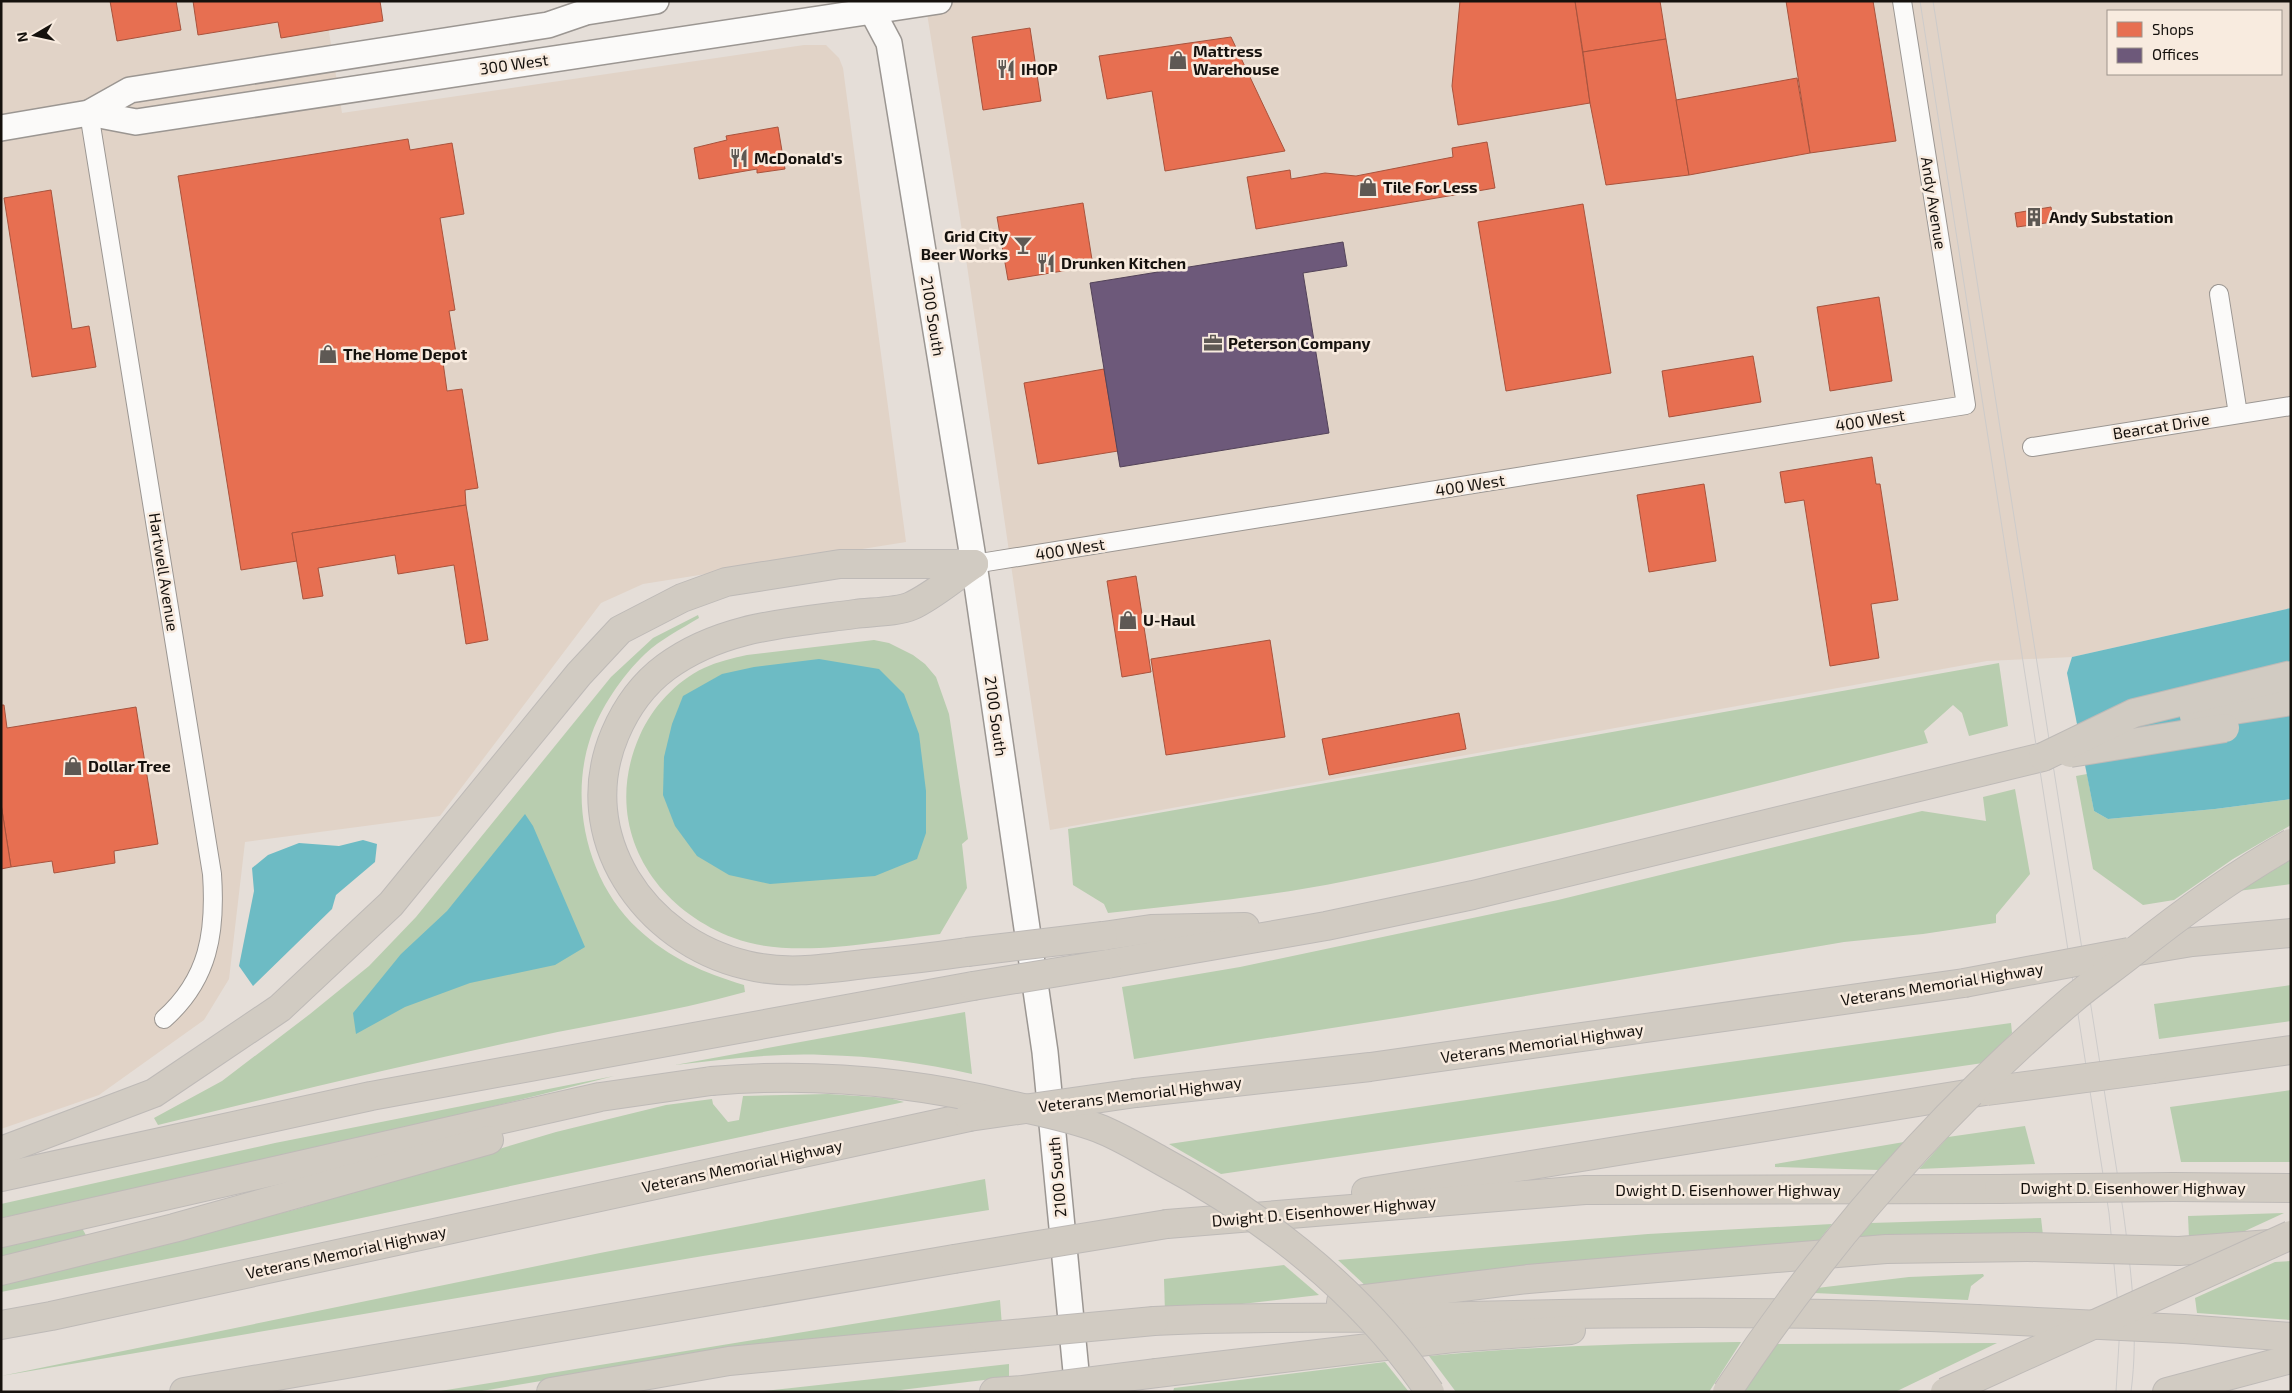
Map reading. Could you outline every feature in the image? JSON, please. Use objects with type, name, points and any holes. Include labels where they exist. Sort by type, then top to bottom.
[{"type":"highway","points":[[1,1151],[154,1093],[280,1008],[392,904],[579,674],[620,630],[682,598],[726,582],[840,564],[974,564]]},
{"type":"highway","points":[[974,564],[909,607],[736,632],[705,644],[675,661],[644,686],[626,712],[610,747],[603,792],[610,844],[620,870],[632,889],[650,911],[666,926],[712,953],[747,966],[784,971],[835,968],[1151,929],[1326,926]]},
{"type":"highway","points":[[2043,757],[2134,713],[2291,675]]},
{"type":"highway","points":[[1,1177],[371,1096],[973,986],[1326,926],[1473,895],[2043,757],[2137,726],[2291,701]]},
{"type":"highway","points":[[2043,757],[2291,719]]},
{"type":"highway","points":[[1728,1392],[1830,1249],[1886,1182],[1989,1075],[2074,998],[2165,926],[2226,882],[2291,843]]},
{"type":"highway","points":[[2192,942],[2291,923]]},
{"type":"highway","name":"Veterans Memorial Highway","points":[[1,1325],[969,1117],[1136,1092],[1370,1067],[1964,983],[2138,950],[2192,942],[2291,933]]},
{"type":"highway","points":[[184,1392],[1167,1224],[1987,1091],[2291,1050]]},
{"type":"highway","points":[[1,1233],[600,1097],[711,1081],[796,1076],[896,1083],[959,1093],[1033,1109],[1100,1128],[1192,1178],[1277,1234],[1327,1274],[1390,1338],[1430,1392]]},
{"type":"highway","points":[[1,1271],[174,1228],[675,1087]]},
{"type":"highway","name":"Dwight D. Eisenhower Highway","points":[[1167,1224],[1585,1190],[2291,1188]]},
{"type":"highway","points":[[1944,1392],[2291,1235]]},
{"type":"highway","points":[[1215,1318],[1528,1279],[1886,1249],[2028,1247],[2179,1251],[2291,1242]]},
{"type":"highway","points":[[994,1392],[1024,1390],[1453,1338],[1586,1330],[1735,1312]]},
{"type":"highway","points":[[551,1392],[729,1361],[1154,1321],[1215,1318],[1735,1312],[1977,1318],[2184,1329],[2291,1337]]},
{"type":"highway","points":[[2167,1392],[2291,1359]]},
{"type":"highway","points":[[2227,1376],[2291,1366]]},
{"type":"main road","name":"300 West","points":[[1,128],[89,113],[130,90],[548,25],[586,12],[656,1]]},
{"type":"main road","name":"300 West","points":[[89,113],[136,122],[871,6],[939,1]]},
{"type":"main road","points":[[889,43],[911,3]]},
{"type":"main road","name":"2100 South","points":[[871,6],[889,43],[974,564],[1045,1052],[1078,1392]]},
{"type":"street","name":"Andy Avenue","points":[[1902,1],[1966,405]]},
{"type":"street","name":"Hartwell Avenue","points":[[89,113],[212,874],[213,907],[205,962],[196,982],[181,1004],[164,1019]]},
{"type":"street","points":[[2219,294],[2238,414]]},
{"type":"street","name":"400 West","points":[[974,564],[1966,405]]},
{"type":"street","name":"Bearcat Drive","points":[[2032,447],[2291,406]]},
{"type":"shaded area","points":[[1,1],[324,1],[342,113],[804,45],[826,45],[839,58],[843,68],[906,542],[643,584],[601,603],[440,816],[245,842],[229,979],[204,1020],[99,1095],[1,1129]]},
{"type":"shaded area","points":[[925,1],[2291,1],[2291,608],[2072,657],[1987,661],[1050,830],[960,218]]},
{"type":"green space","points":[[698,615],[699,618],[664,639],[645,654],[620,682],[606,704],[594,727],[584,764],[582,789],[583,815],[587,841],[595,866],[606,889],[638,929],[662,948],[701,970],[744,985],[745,992],[437,1059],[158,1125],[154,1118],[222,1081],[369,966],[416,917],[611,677],[653,638]]},
{"type":"green space","points":[[874,640],[889,643],[913,655],[925,664],[936,677],[949,714],[968,839],[962,844],[967,888],[940,934],[836,947],[782,948],[734,938],[704,924],[678,905],[657,883],[641,857],[630,829],[626,799],[629,767],[645,725],[658,705],[684,680],[714,664],[747,655]]},
{"type":"green space","points":[[1999,663],[2008,726],[1969,736],[1962,713],[1953,705],[1924,731],[1928,743],[1565,833],[1317,887],[1228,900],[1108,913],[1104,904],[1073,885],[1068,829]]},
{"type":"green space","points":[[2087,774],[2094,811],[2108,819],[2215,809],[2291,799],[2291,825],[2233,859],[2174,900],[2143,905],[2093,869],[2076,776]]},
{"type":"green space","points":[[2015,789],[2030,874],[1996,915],[1996,923],[1923,934],[1844,942],[1402,1017],[1134,1059],[1122,987],[1240,967],[1558,900],[1922,811],[1986,821],[1983,797]]},
{"type":"green space","points":[[2291,857],[2291,884],[2238,891]]},
{"type":"green space","points":[[2291,985],[2291,1021],[2159,1039],[2154,1004]]},
{"type":"green space","points":[[965,1012],[972,1074],[898,1061],[824,1055],[768,1056],[675,1065]]},
{"type":"green space","points":[[2011,1023],[2012,1033],[1983,1063],[1221,1174],[1169,1144],[1629,1076]]},
{"type":"green space","points":[[614,1076],[308,1150],[1,1218],[1,1204],[275,1143]]},
{"type":"green space","points":[[2291,1090],[2291,1162],[2181,1162],[2170,1107]]},
{"type":"green space","points":[[828,1094],[889,1098],[904,1102],[202,1252],[1,1292],[1,1284],[297,1209],[556,1132],[666,1105],[712,1099],[713,1104],[728,1122],[739,1120],[743,1096]]},
{"type":"green space","points":[[2025,1126],[2035,1164],[1919,1169],[1948,1137]]},
{"type":"green space","points":[[1904,1142],[1879,1170],[1775,1167],[1775,1164]]},
{"type":"green space","points":[[985,1179],[989,1210],[703,1256],[1,1376],[600,1253]]},
{"type":"green space","points":[[2284,1213],[2232,1237],[2189,1238],[2188,1216]]},
{"type":"green space","points":[[2041,1218],[2044,1244],[1845,1253],[1870,1223]]},
{"type":"green space","points":[[1832,1224],[1808,1254],[1369,1289],[1338,1260],[1648,1234]]},
{"type":"green space","points":[[82,1228],[88,1239],[1,1258],[1,1244]]},
{"type":"green space","points":[[2291,1261],[2291,1320],[2197,1313],[2195,1298],[2275,1262]]},
{"type":"green space","points":[[1284,1265],[1319,1295],[1165,1313],[1164,1279]]},
{"type":"green space","points":[[1983,1274],[1984,1276],[1971,1286],[1968,1300],[1814,1293],[1817,1288],[1909,1277]]},
{"type":"green space","points":[[1000,1300],[1002,1326],[553,1379],[476,1392],[434,1392]]},
{"type":"green space","points":[[1741,1342],[1709,1392],[1456,1392],[1429,1356],[1585,1346]]},
{"type":"green space","points":[[1997,1343],[1895,1392],[1743,1392],[1777,1344]]},
{"type":"green space","points":[[1385,1362],[1409,1392],[1173,1392],[1174,1388]]},
{"type":"green space","points":[[1009,1364],[1009,1377],[884,1392],[755,1392]]},
{"type":"water","points":[[2291,608],[2291,799],[2215,809],[2108,819],[2094,811],[2067,673],[2072,657]]},
{"type":"water","points":[[819,659],[879,669],[904,694],[919,734],[926,791],[926,833],[917,859],[875,876],[770,884],[729,875],[697,856],[675,826],[663,795],[664,757],[672,724],[683,696],[722,674],[754,667]]},
{"type":"water","points":[[525,814],[533,826],[585,947],[555,965],[470,983],[405,1007],[356,1034],[353,1013],[401,954],[447,911]]},
{"type":"water","points":[[363,840],[377,844],[375,862],[336,895],[332,909],[253,986],[239,966],[254,891],[252,868],[268,855],[299,843],[339,846]]},
{"type":"building: Shops","points":[[110,1],[176,1],[181,30],[117,41]]},
{"type":"building: Shops","points":[[193,1],[380,1],[383,21],[281,38],[278,22],[198,35]]},
{"type":"building: Shops","points":[[1460,1],[1575,1],[1590,103],[1458,125],[1452,86]]},
{"type":"building: Shops","points":[[1575,1],[1660,1],[1666,39],[1583,52]]},
{"type":"building: Shops","points":[[1786,1],[1873,1],[1896,141],[1810,153]]},
{"type":"building: Shops","name":"IHOP","points":[[1030,28],[1041,101],[983,110],[972,37]]},
{"type":"building: Shops","points":[[1231,37],[1285,151],[1165,171],[1152,91],[1107,99],[1099,56]]},
{"type":"building: Shops","points":[[1666,39],[1689,175],[1606,185],[1590,103],[1583,52]]},
{"type":"building: Shops","points":[[1797,78],[1810,153],[1689,175],[1676,100]]},
{"type":"building: Shops","name":"McDonald's","points":[[778,127],[785,169],[757,173],[757,169],[699,179],[694,148],[727,140],[726,136]]},
{"type":"building: Shops","name":"The Home Depot","points":[[408,139],[410,150],[452,143],[464,214],[440,218],[455,310],[449,311],[456,353],[442,355],[447,391],[462,389],[478,488],[465,490],[466,505],[292,533],[297,561],[241,570],[178,176]]},
{"type":"building: Shops","points":[[1487,142],[1495,188],[1256,229],[1247,177],[1290,170],[1291,179],[1325,173],[1356,176],[1453,157],[1452,148]]},
{"type":"building: Shops","points":[[51,190],[72,329],[89,326],[96,367],[32,377],[4,198]]},
{"type":"building: Shops","points":[[1083,203],[1093,266],[1008,280],[997,217]]},
{"type":"building: Shops","points":[[1583,204],[1611,373],[1506,391],[1478,222]]},
{"type":"building: Shops","name":"Andy Substation","points":[[2051,207],[2053,222],[2017,227],[2015,213]]},
{"type":"building: Shops","points":[[1879,297],[1892,381],[1830,391],[1817,307]]},
{"type":"building: Shops","points":[[1753,356],[1761,402],[1669,417],[1662,371]]},
{"type":"building: Shops","points":[[1104,369],[1118,451],[1038,464],[1024,383]]},
{"type":"building: Shops","points":[[1872,457],[1876,484],[1880,484],[1898,600],[1871,604],[1879,658],[1830,666],[1804,500],[1785,503],[1780,472]]},
{"type":"building: Shops","points":[[1704,484],[1716,561],[1649,572],[1637,495]]},
{"type":"building: Shops","points":[[466,505],[488,640],[466,644],[454,565],[398,574],[395,555],[318,568],[323,596],[303,599],[292,533]]},
{"type":"building: Shops","name":"U-Haul","points":[[1136,576],[1151,672],[1122,677],[1107,581]]},
{"type":"building: Shops","points":[[1270,640],[1285,737],[1166,755],[1151,659]]},
{"type":"building: Shops","name":"Dollar Tree","points":[[1,705],[4,705],[7,728],[136,707],[158,844],[114,851],[115,863],[54,873],[52,861],[11,867],[1,804]]},
{"type":"building: Shops","points":[[1459,713],[1466,749],[1329,775],[1322,739]]},
{"type":"building: Shops","points":[[1,804],[11,867],[1,869]]},
{"type":"building: Offices","points":[[1343,242],[1347,266],[1303,273],[1329,433],[1120,467],[1090,283]]},
{"type":"tram line","points":[[1920,1],[2109,1213],[2120,1326],[2116,1392]]},
{"type":"tram line","points":[[1933,1],[2123,1210],[2134,1323],[2131,1392]]},
{"type":"place","name":"Mattress Warehouse","points":[[1178,60]]},
{"type":"place","name":"IHOP","points":[[1006,69]]},
{"type":"place","name":"McDonald's","points":[[739,158]]},
{"type":"place","name":"Tile For Less","points":[[1368,187]]},
{"type":"place","name":"Andy Substation","points":[[2034,217]]},
{"type":"place","name":"Grid City Beer Works","points":[[1023,245]]},
{"type":"place","name":"Drunken Kitchen","points":[[1046,263]]},
{"type":"place","name":"Peterson Company","points":[[1213,343]]},
{"type":"place","name":"The Home Depot","points":[[328,354]]},
{"type":"place","name":"U-Haul","points":[[1128,620]]},
{"type":"place","name":"Dollar Tree","points":[[73,766]]}]
